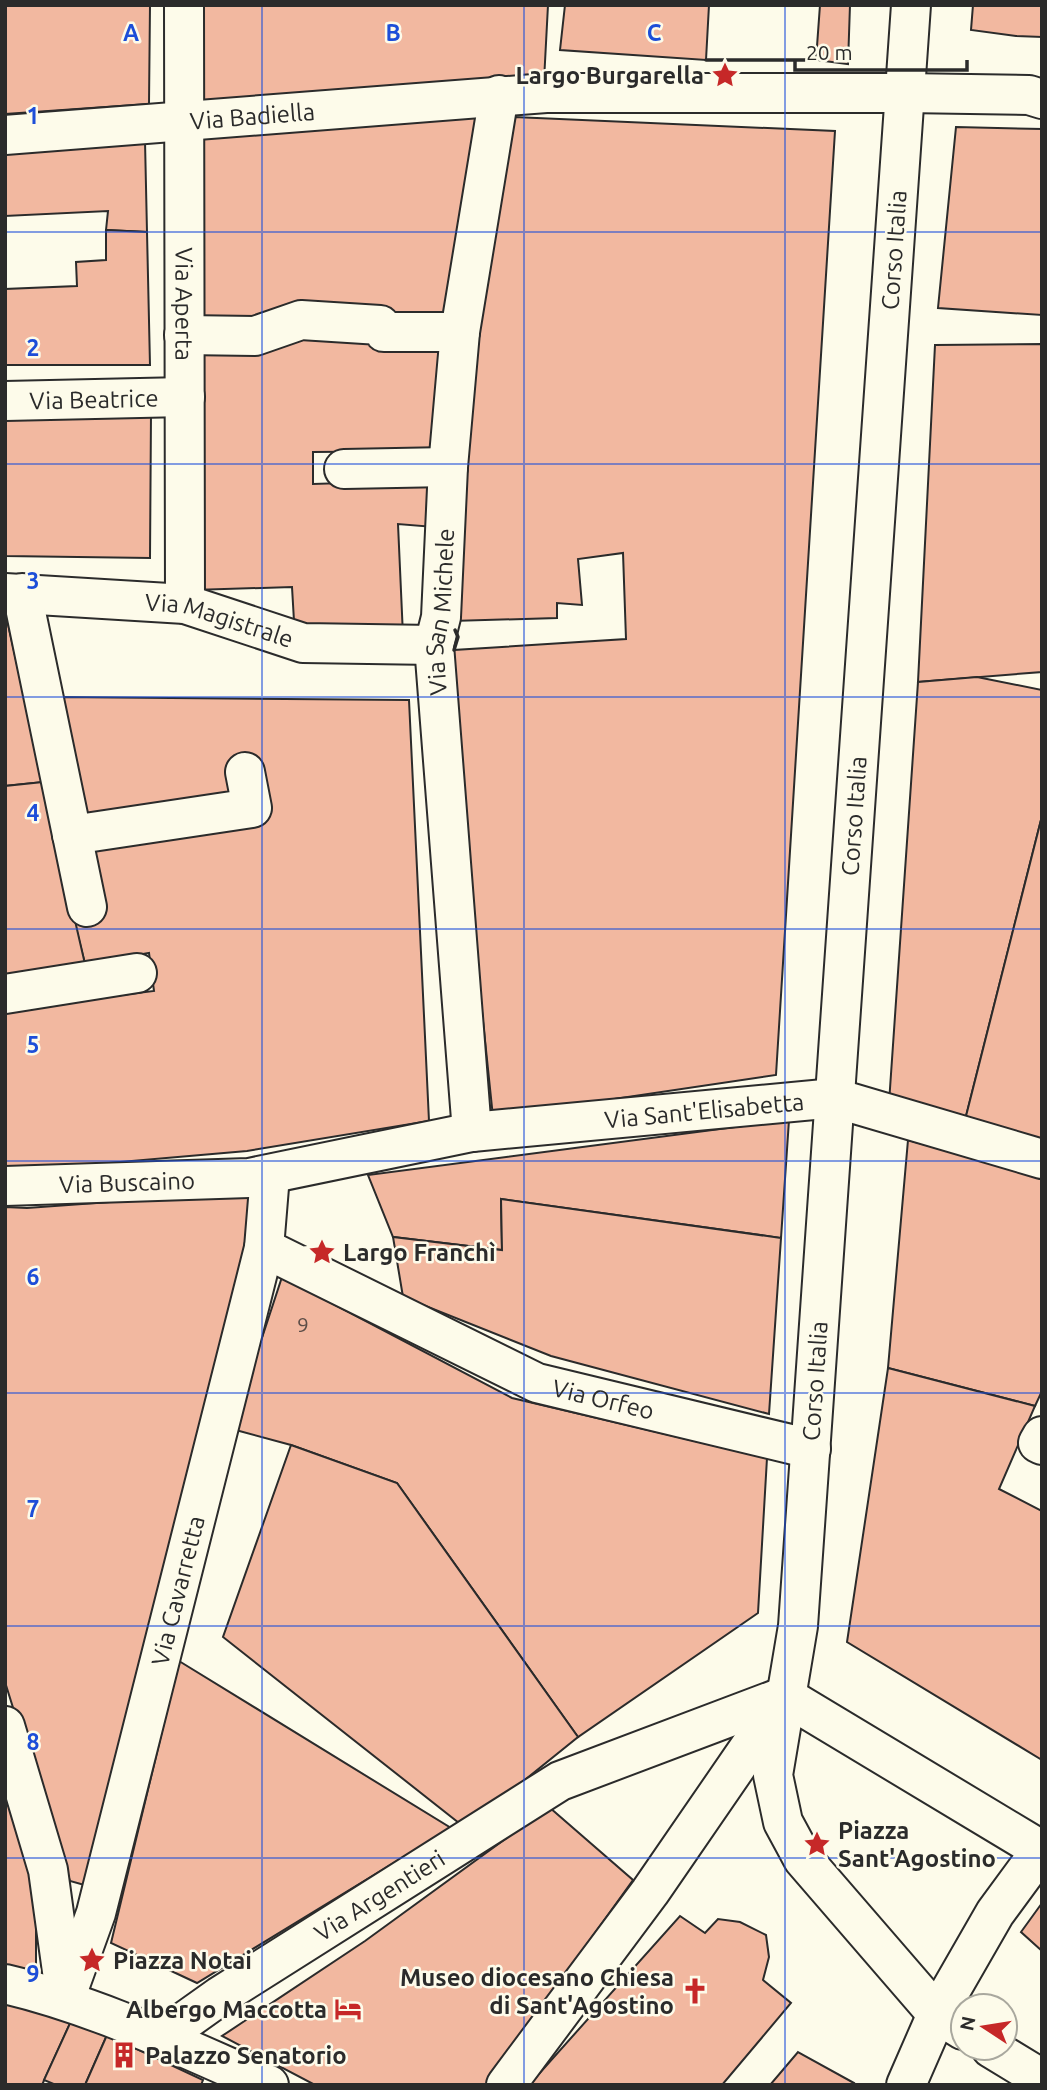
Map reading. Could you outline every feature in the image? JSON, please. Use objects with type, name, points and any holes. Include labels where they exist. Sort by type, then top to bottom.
[{"type":"street","name":"Via Aperta","points":[[184,5],[186,604]]},
{"type":"street","name":"Corso Italia","points":[[911,5],[798,1626],[773,1775],[783,1822],[803,1859],[949,2021]]},
{"type":"street","name":"Via Badiella","points":[[5,135],[546,93],[905,93],[1029,95],[1042,100]]},
{"type":"street","name":"Via San Michele","points":[[472,1132],[433,645],[442,617],[448,467],[460,332],[499,95]]},
{"type":"street","points":[[184,335],[255,337],[301,320],[380,325],[384,332],[460,332]]},
{"type":"street","name":"Via Beatrice","points":[[5,401],[185,397]]},
{"type":"street","points":[[344,469],[448,467]]},
{"type":"street","points":[[14,593],[87,907]]},
{"type":"street","name":"Via Magistrale","points":[[14,593],[186,604],[303,643],[433,645]]},
{"type":"street","points":[[72,835],[251,808],[245,772]]},
{"type":"street","points":[[5,994],[137,973]]},
{"type":"street","name":"Via Sant'Elisabetta","points":[[362,1155],[472,1132],[835,1098],[1042,1159]]},
{"type":"street","name":"Via Buscaino","points":[[5,1186],[259,1176],[362,1155]]},
{"type":"street","name":"Via Cavarretta","points":[[36,1991],[96,1913],[261,1259],[259,1176]]},
{"type":"street","name":"Via Orfeo","points":[[261,1259],[407,1318],[537,1383],[811,1449]]},
{"type":"street","points":[[1042,1436],[1038,1443],[1042,1445]]},
{"type":"street","points":[[506,2085],[650,1892],[785,1696],[1042,1849],[995,1913],[962,1992]]},
{"type":"street","name":"Via Argentieri","points":[[161,2038],[220,1996],[561,1781],[785,1696]]},
{"type":"street","points":[[5,1726],[48,1870],[36,1991],[161,2038],[269,2085]]},
{"type":"street","points":[[906,2085],[949,2023]]},
{"type":"street","points":[[1013,2062],[1042,2080]]},
{"type":"building","points":[[5,5],[150,5],[149,104],[5,114]]},
{"type":"building","points":[[202,5],[548,5],[544,81],[202,103]]},
{"type":"building","points":[[565,5],[709,5],[706,60],[560,50]]},
{"type":"building","points":[[820,5],[850,5],[848,64],[816,60]]},
{"type":"building","points":[[973,5],[1042,5],[1042,37],[971,30]]},
{"type":"building","points":[[486,113],[455,324],[193,327],[196,126]]},
{"type":"building","points":[[514,117],[835,131],[776,1075],[493,1117],[455,753],[454,650],[626,639],[623,553],[578,559],[582,605],[557,603],[557,618],[452,621],[471,298]]},
{"type":"building","points":[[956,127],[1042,129],[1042,315],[938,308]]},
{"type":"building","points":[[145,141],[147,232],[106,230],[108,211],[5,216],[5,152]]},
{"type":"building","points":[[106,230],[147,232],[150,365],[5,365],[5,289],[77,286],[76,262],[106,260]]},
{"type":"building","points":[[370,328],[373,348],[453,337],[436,451],[313,452],[313,484],[438,480],[434,527],[398,524],[403,636],[295,638],[292,587],[193,590],[191,345]]},
{"type":"building","points":[[1042,344],[1042,672],[918,682],[935,345]]},
{"type":"building","points":[[5,412],[151,413],[150,558],[5,556]]},
{"type":"building","points":[[8,624],[43,782],[5,786],[5,625]]},
{"type":"building","points":[[977,677],[1042,690],[1042,816],[965,1120],[889,1103],[918,682]]},
{"type":"building","points":[[58,697],[409,700],[429,1121],[247,1151],[5,1172],[5,1010],[154,991],[149,953],[85,964],[73,916],[89,845],[231,798],[76,815]]},
{"type":"building","points":[[43,782],[85,964],[5,977],[5,786]]},
{"type":"building","points":[[1042,816],[1042,1143],[965,1120]]},
{"type":"building","points":[[789,1120],[781,1238],[501,1199],[502,1250],[393,1237],[368,1175]]},
{"type":"building","points":[[908,1140],[1042,1177],[1042,1391],[1035,1406],[888,1368]]},
{"type":"building","points":[[248,1192],[248,1266],[88,1886],[70,1881],[5,1682],[5,1207],[27,1208]]},
{"type":"building","points":[[501,1199],[781,1238],[769,1414],[551,1356],[403,1297],[393,1237],[502,1250]]},
{"type":"building","points":[[282,1277],[512,1398],[767,1458],[758,1613],[578,1737],[397,1483],[291,1445],[232,1429]]},
{"type":"building","points":[[888,1368],[1035,1406],[999,1489],[1042,1511],[1042,1760],[847,1642]]},
{"type":"building","points":[[291,1445],[397,1483],[578,1737],[521,1783],[459,1823],[223,1637]]},
{"type":"building","points":[[179,1661],[451,1828],[197,1983],[111,1943]]},
{"type":"building","points":[[5,1773],[36,1864],[36,1977],[5,1969]]},
{"type":"building","points":[[549,1807],[633,1880],[486,2085],[315,2085],[222,2036],[365,1941]]},
{"type":"building","points":[[1042,1903],[1042,1951],[1021,1932]]},
{"type":"building","name":"Museo diocesano Chiesa di Sant'Agostino","points":[[680,1916],[705,1933],[718,1919],[740,1922],[766,1935],[769,1957],[763,1980],[791,2003],[722,2085],[529,2085]]},
{"type":"building","points":[[5,2000],[72,2019],[42,2085],[5,2085]]},
{"type":"building","points":[[72,2019],[107,2035],[85,2085],[56,2085],[44,2080]]},
{"type":"building","name":"Palazzo Senatorio","points":[[107,2035],[203,2080],[201,2085],[85,2085]]},
{"type":"building","points":[[798,2052],[854,2083],[853,2085],[770,2085]]},
{"type":"wall","points":[[706,60],[816,60]]},
{"type":"wall","points":[[454,650],[458,637],[455,630]]},
{"type":"place","name":"Largo Burgarella","points":[[725,75]]},
{"type":"place","name":"Largo Franchì","points":[[322,1252]]},
{"type":"place","name":"Piazza Sant'Agostino","points":[[817,1844]]},
{"type":"place","name":"Piazza Notai","points":[[92,1960]]},
{"type":"place","name":"Museo diocesano Chiesa di Sant'Agostino","points":[[695,1991]]},
{"type":"place","name":"Albergo Maccotta","points":[[348,2009]]},
{"type":"place","name":"Palazzo Senatorio","points":[[124,2055]]}]
